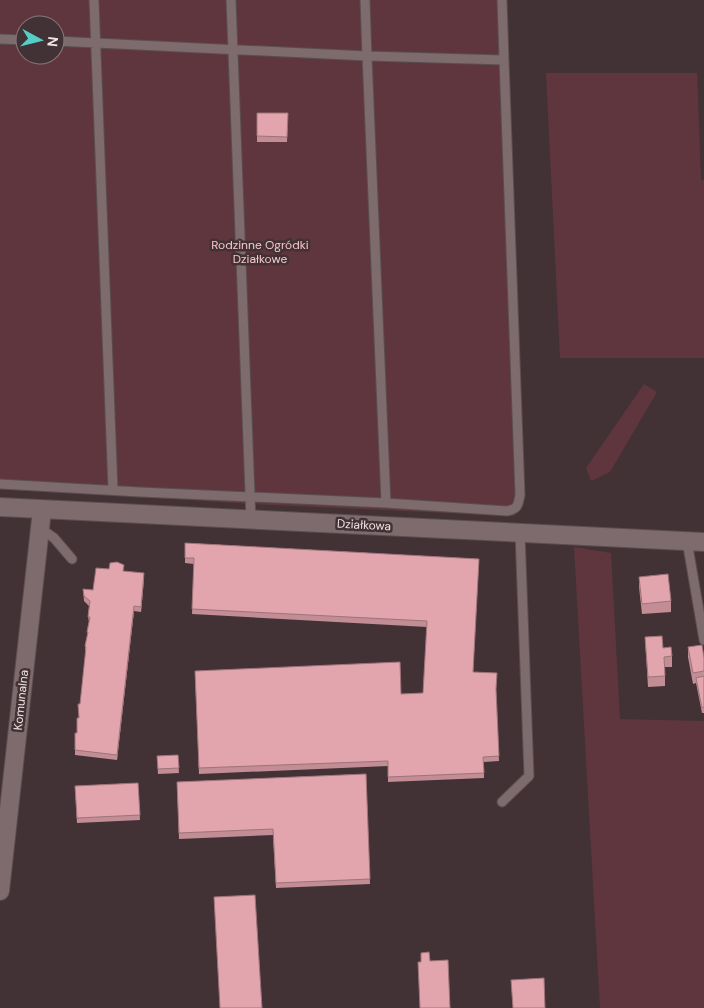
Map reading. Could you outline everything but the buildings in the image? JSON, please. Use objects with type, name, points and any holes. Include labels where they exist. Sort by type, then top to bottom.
[{"type":"street","name":"Działkowa","points":[[0,507],[695,542]]},
{"type":"street","name":"Komunalna","points":[[0,891],[42,510]]},
{"type":"lane","points":[[94,0],[113,490]]},
{"type":"lane","points":[[231,0],[251,520]]},
{"type":"lane","points":[[365,0],[386,503]]},
{"type":"lane","points":[[0,484],[513,510],[518,505],[520,494],[502,0]]},
{"type":"lane","points":[[0,39],[15,40]]},
{"type":"lane","points":[[65,41],[367,56],[504,60]]},
{"type":"lane","points":[[40,528],[54,538],[72,559]]},
{"type":"lane","points":[[502,802],[529,776],[520,533]]},
{"type":"lane","points":[[695,542],[704,640]]},
{"type":"green space","name":"Rodzinne Ogródki Działkowe","points":[[0,0],[506,0],[524,505],[514,516],[251,504],[0,488]]},
{"type":"green space","points":[[546,73],[697,73],[701,180],[704,180],[704,358],[560,358]]},
{"type":"green space","points":[[644,384],[657,392],[610,472],[591,481],[586,468]]},
{"type":"green space","points":[[574,547],[611,553],[620,719],[704,721],[704,1008],[600,1008]]}]
